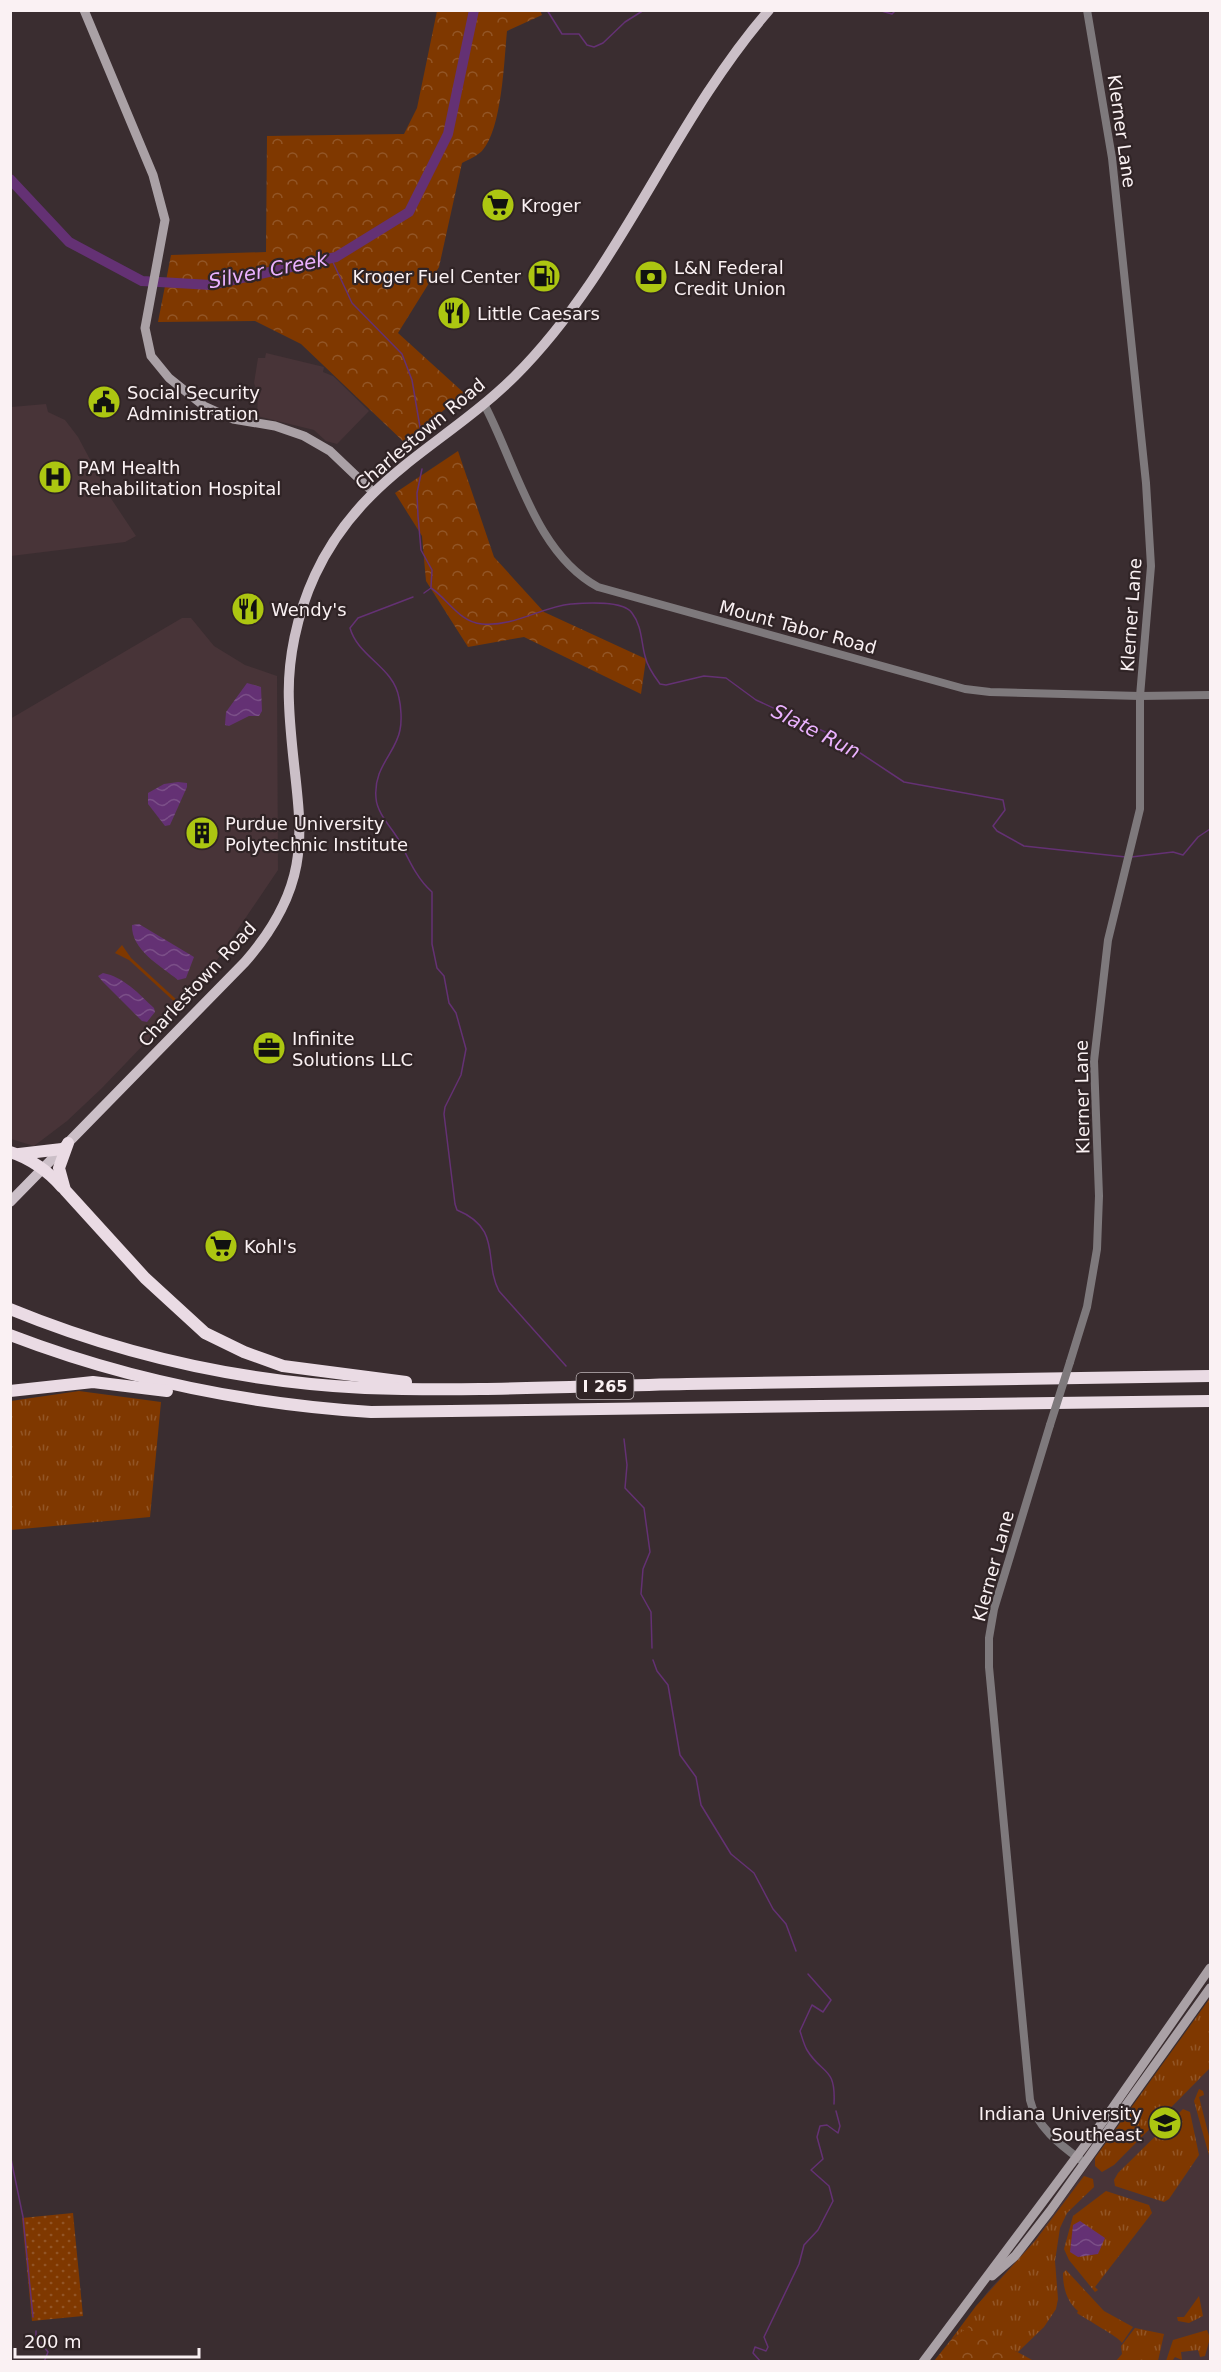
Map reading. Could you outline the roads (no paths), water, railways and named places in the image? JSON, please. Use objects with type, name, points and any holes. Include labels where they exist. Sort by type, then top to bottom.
[{"type":"highway","points":[[14,1153],[65,1146],[59,1168],[65,1190]]},
{"type":"highway","points":[[14,1153],[42,1169],[65,1190],[175,1308],[205,1333],[253,1356],[307,1371],[358,1377],[533,1388]]},
{"type":"highway","name":"I 265","points":[[10,1309],[126,1349],[243,1375],[363,1388],[533,1388],[1210,1376]]},
{"type":"highway","name":"I 265","points":[[10,1335],[119,1372],[254,1401],[395,1413],[1210,1401]]},
{"type":"highway","points":[[10,1391],[75,1382],[111,1383],[189,1395],[254,1401]]},
{"type":"highway","points":[[1160,1402],[1170,1407],[1210,1408]]},
{"type":"main road","points":[[84,10],[159,193],[165,220],[162,248],[148,308],[145,333],[151,356],[165,375],[195,400],[233,418],[275,426],[304,436],[330,451],[373,492]]},
{"type":"main road","name":"Charlestown Road","points":[[10,1202],[245,962],[266,936],[283,908],[294,876],[300,844],[300,811],[289,697],[296,630],[308,592],[327,551],[349,519],[373,492],[407,461],[484,404],[531,358],[567,315],[715,81],[769,10]]},
{"type":"main road","points":[[923,2361],[982,2286],[1006,2249],[1076,2157],[1210,1968]]},
{"type":"main road","points":[[982,2286],[1015,2256],[1086,2164],[1210,1988]]},
{"type":"street","name":"Klerner Lane","points":[[1086,2164],[1041,2125],[1035,2116],[1030,2100],[989,1667],[989,1638],[994,1609],[1087,1307],[1097,1249],[1099,1196],[1094,1061],[1108,940],[1141,795],[1140,696],[1150,584],[1149,517],[1112,158],[1087,10]]},
{"type":"street","name":"Mount Tabor Road","points":[[484,404],[551,544],[566,564],[598,587],[965,689],[1140,696],[1210,695]]},
{"type":"water","points":[[247,683],[261,687],[262,711],[259,716],[249,716],[229,726],[225,725],[226,712]]},
{"type":"water","points":[[187,783],[187,787],[170,825],[165,826],[148,804],[148,793],[164,784]]},
{"type":"water","points":[[139,924],[194,957],[186,978],[178,980],[148,957],[136,942],[133,934],[132,925]]},
{"type":"water","points":[[103,973],[124,982],[154,1008],[155,1012],[147,1022],[142,1021],[103,982],[98,976]]},
{"type":"water","points":[[1080,2221],[1105,2238],[1098,2254],[1078,2257],[1070,2252],[1073,2225]]},
{"type":"waterway","name":"Silver Creek","points":[[10,179],[69,242],[142,281],[211,285],[336,257],[409,212],[448,134],[474,10]]},
{"type":"waterway","points":[[547,10],[562,34],[579,34],[587,45],[594,47],[603,43],[625,22],[644,10]]},
{"type":"waterway","points":[[878,10],[892,14],[896,10]]},
{"type":"waterway","points":[[331,258],[352,303],[402,354],[412,380],[421,433]]},
{"type":"waterway","points":[[422,469],[417,493],[418,516],[421,550],[432,570],[431,587]]},
{"type":"waterway","name":"Slate Run","points":[[431,588],[460,615],[482,624],[505,623],[571,604],[603,603],[621,606],[632,613],[635,618],[647,663],[660,684],[666,685],[704,676],[726,678],[756,700],[836,737],[904,782],[1003,800],[1005,810],[993,826],[997,831],[1024,846],[1126,857]]},
{"type":"waterway","points":[[424,593],[431,588]]},
{"type":"waterway","points":[[413,597],[358,618],[350,628],[360,647],[396,687],[401,714],[400,730],[378,778],[377,804],[418,875],[432,892],[432,944],[437,968],[444,976],[449,1003],[456,1013],[466,1049],[461,1075],[445,1107],[444,1114],[455,1204],[457,1210],[481,1226],[489,1246],[494,1280],[499,1291],[566,1366]]},
{"type":"waterway","name":"Slate Run","points":[[1131,857],[1173,852],[1183,855],[1198,837],[1210,829]]},
{"type":"waterway","points":[[624,1439],[627,1465],[625,1488],[644,1508],[650,1552],[643,1569],[641,1594],[651,1612],[652,1648]]},
{"type":"waterway","points":[[653,1660],[657,1671],[668,1685],[680,1755],[696,1777],[701,1805],[731,1854],[754,1873],[773,1909],[786,1924],[796,1951]]},
{"type":"waterway","points":[[808,1974],[831,2000],[823,2012],[812,2005],[800,2031],[807,2050],[827,2072],[833,2083],[834,2104]]},
{"type":"waterway","points":[[761,2362],[753,2353],[755,2347],[766,2351],[768,2347],[764,2337],[799,2264],[804,2245],[818,2230],[833,2201],[829,2186],[811,2170],[823,2159],[817,2137],[820,2126],[827,2125],[838,2133],[840,2126],[836,2111]]},
{"type":"waterway","points":[[10,2154],[23,2217],[33,2317]]},
{"type":"waterway","points":[[36,2331],[36,2337],[48,2352],[44,2362]]},
{"type":"place","name":"Kroger","points":[[498,205]]},
{"type":"place","name":"Kroger Fuel Center","points":[[544,276]]},
{"type":"place","name":"L&N Federal Credit Union","points":[[651,277]]},
{"type":"place","name":"Little Caesars","points":[[454,313]]},
{"type":"place","name":"Social Security Administration","points":[[104,402]]},
{"type":"place","name":"PAM Health Rehabilitation Hospital","points":[[55,477]]},
{"type":"place","name":"Wendy's","points":[[248,609]]},
{"type":"place","name":"Purdue University Polytechnic Institute","points":[[202,833]]},
{"type":"place","name":"Infinite Solutions LLC","points":[[269,1048]]},
{"type":"place","name":"Kohl's","points":[[221,1246]]},
{"type":"place","name":"Indiana University Southeast","points":[[1165,2123]]}]
